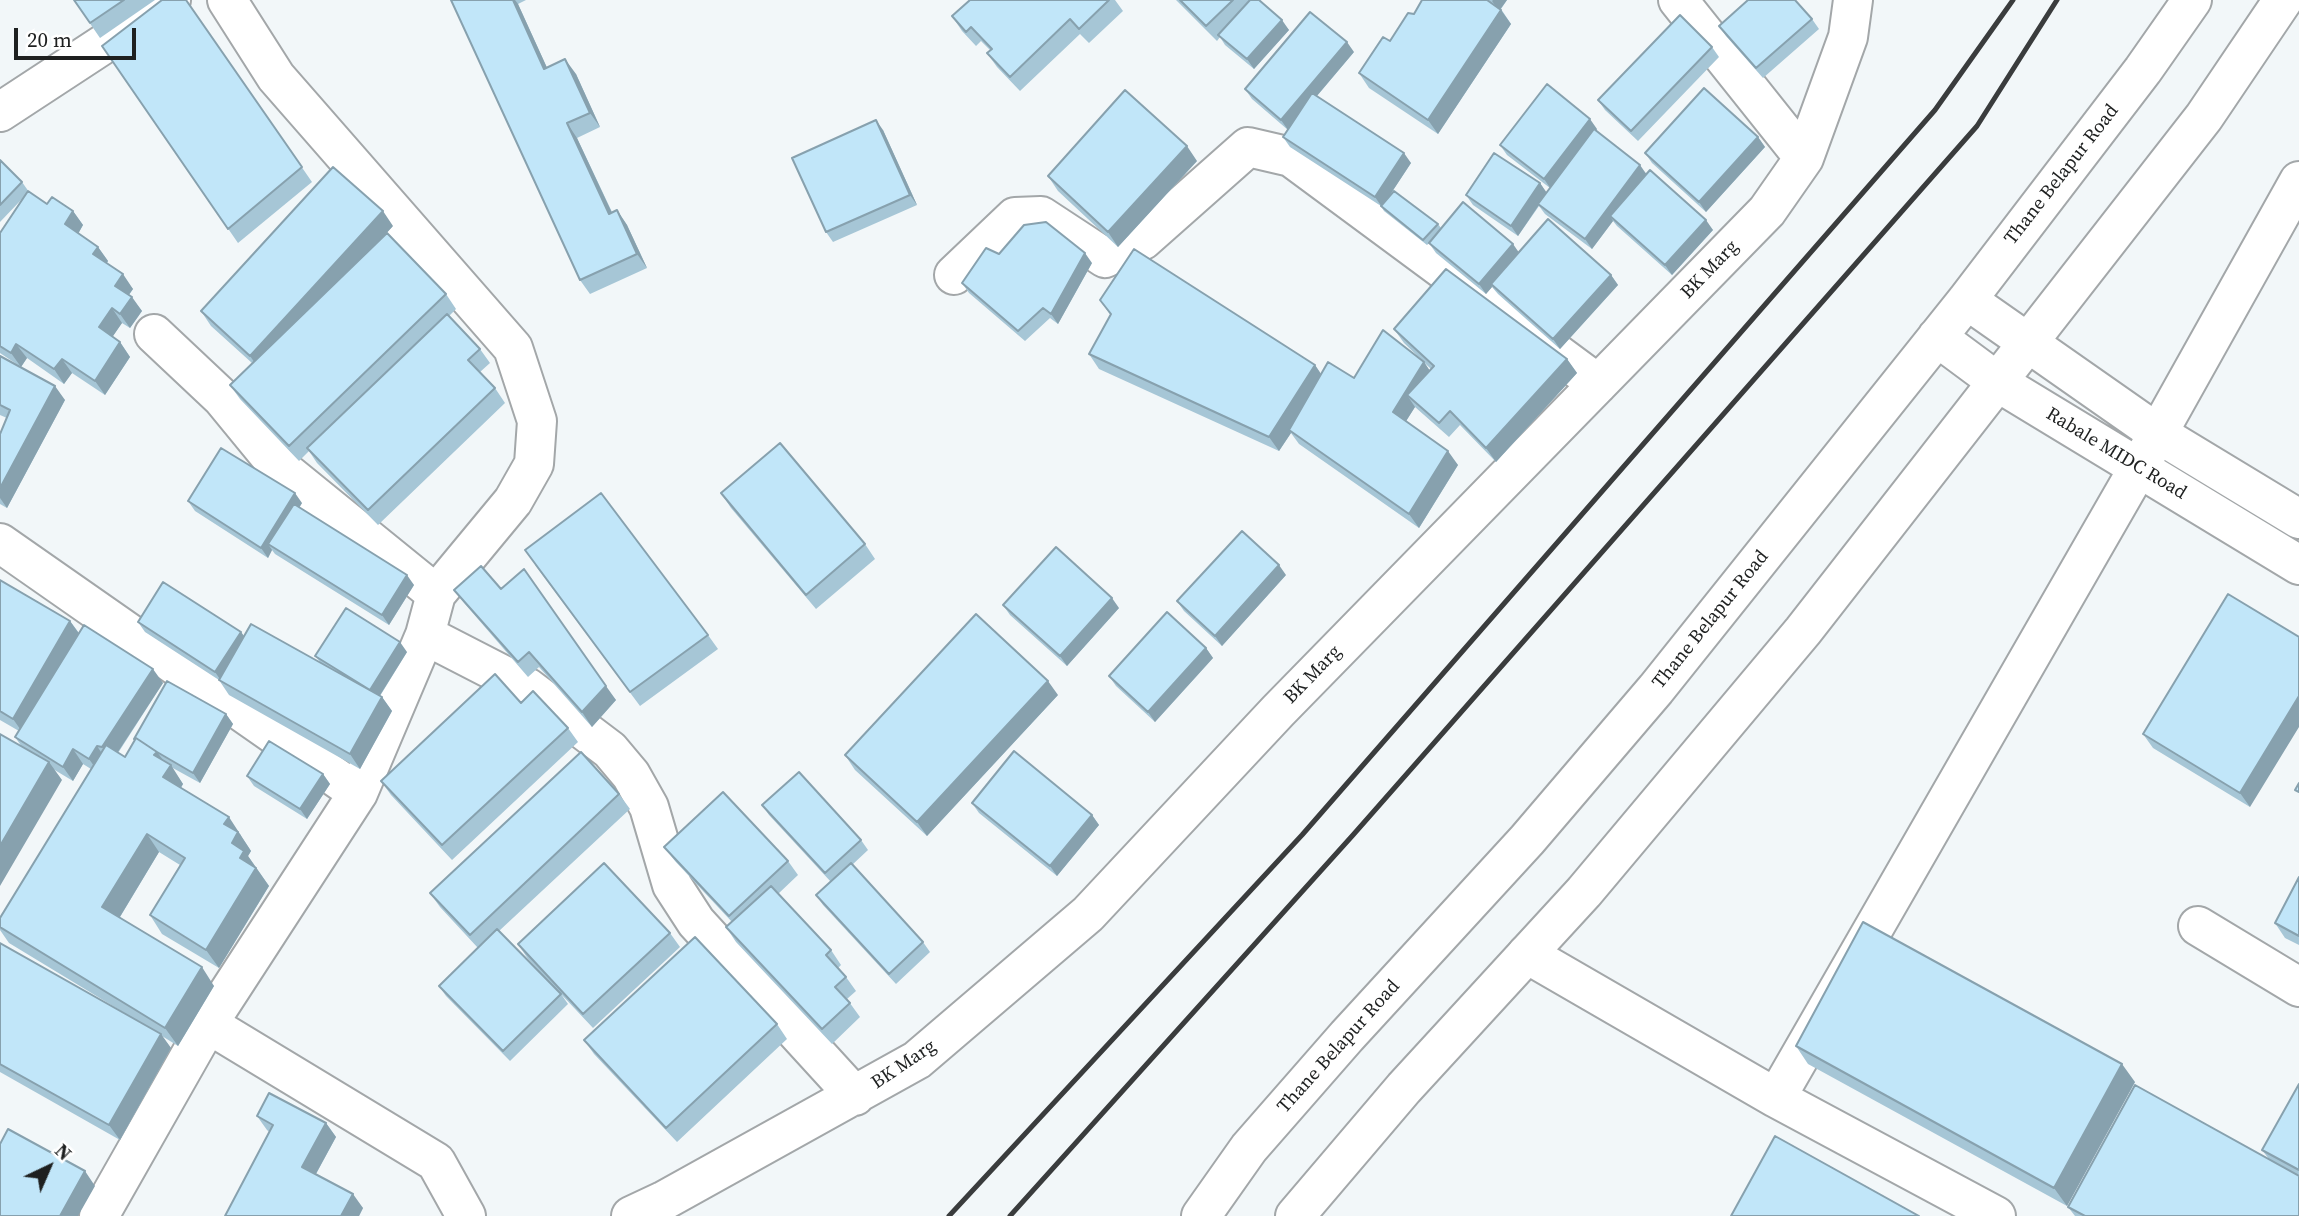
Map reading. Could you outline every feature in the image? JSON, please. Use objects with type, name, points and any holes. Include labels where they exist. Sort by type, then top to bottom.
[{"type":"street","points":[[3,106],[171,0]]},
{"type":"street","points":[[99,1216],[208,1024],[358,793],[425,635],[436,594],[513,501],[534,464],[537,421],[513,348],[276,76],[227,0]]},
{"type":"street","points":[[1678,0],[1804,158]]},
{"type":"street","name":"BK Marg","points":[[631,1216],[917,1060],[1088,914],[1278,711],[1768,211],[1804,158],[1848,37],[1853,0]]},
{"type":"street","name":"Thane Belapur Road","points":[[1201,1216],[1249,1148],[1347,1036],[1527,840],[1657,689],[1967,300],[2143,71],[2192,0]]},
{"type":"street","points":[[1295,1216],[1404,1088],[1527,954],[1716,738],[1999,383],[2204,117],[2283,0]]},
{"type":"street","points":[[954,275],[1015,217],[1041,216],[1105,258],[1143,240],[1248,147],[1291,157],[1598,384]]},
{"type":"street","points":[[1776,1098],[2139,467],[2299,181]]},
{"type":"street","name":"Rabale MIDC Road","points":[[1967,300],[2028,346],[2157,433],[2299,519]]},
{"type":"street","points":[[154,334],[222,398],[277,465],[436,594]]},
{"type":"street","name":"Rabale MIDC Road","points":[[1937,337],[1999,383],[2299,565]]},
{"type":"street","points":[[0,543],[358,793]]},
{"type":"street","points":[[425,635],[528,688],[610,750],[631,775],[649,807],[671,885],[696,922],[855,1096]]},
{"type":"street","points":[[2197,926],[2299,987]]},
{"type":"street","points":[[1527,954],[1776,1098],[1996,1216]]},
{"type":"street","points":[[208,1024],[436,1162],[466,1216]]},
{"type":"building","points":[[74,0],[124,0],[90,23]]},
{"type":"building","points":[[162,0],[186,0],[302,167],[228,229],[102,46]]},
{"type":"building","points":[[451,0],[513,0],[544,69],[565,59],[590,113],[567,123],[609,214],[617,210],[637,254],[580,280]]},
{"type":"building","points":[[970,0],[1109,0],[1079,29],[1070,19],[1010,77],[987,53],[992,49],[971,27],[966,32],[952,16]]},
{"type":"building","points":[[1180,0],[1233,0],[1206,26]]},
{"type":"building","points":[[1250,0],[1259,0],[1282,20],[1247,59],[1218,35]]},
{"type":"building","points":[[1422,0],[1487,0],[1501,10],[1428,120],[1359,73],[1383,37],[1390,41],[1408,13],[1414,14]]},
{"type":"building","points":[[1748,0],[1795,0],[1812,19],[1756,68],[1719,26]]},
{"type":"building","points":[[1310,12],[1347,42],[1281,120],[1245,89]]},
{"type":"building","points":[[1680,15],[1712,47],[1631,131],[1598,100]]},
{"type":"building","points":[[1547,84],[1590,119],[1544,179],[1500,145]]},
{"type":"building","points":[[1704,88],[1758,137],[1699,202],[1645,153]]},
{"type":"building","points":[[1125,90],[1187,146],[1108,232],[1048,176]]},
{"type":"building","points":[[1312,93],[1404,153],[1375,197],[1283,137]]},
{"type":"building","points":[[876,120],[910,195],[826,232],[792,158]]},
{"type":"building","points":[[1594,129],[1640,165],[1585,239],[1538,204]]},
{"type":"building","points":[[1494,153],[1540,183],[1511,226],[1466,195]]},
{"type":"building","points":[[0,160],[22,182],[0,205]]},
{"type":"building","points":[[333,167],[383,211],[250,356],[201,311]]},
{"type":"building","points":[[1650,170],[1706,220],[1665,265],[1610,216]]},
{"type":"building","points":[[28,191],[47,204],[52,197],[73,211],[65,224],[98,247],[93,254],[123,274],[115,286],[132,297],[120,314],[112,308],[99,327],[120,342],[95,381],[62,359],[54,369],[16,344],[11,353],[0,346],[0,233]]},
{"type":"building","points":[[1394,191],[1438,224],[1423,240],[1381,206]]},
{"type":"building","points":[[1463,202],[1513,244],[1479,284],[1429,243]]},
{"type":"building","points":[[1548,219],[1611,275],[1553,339],[1491,284]]},
{"type":"building","points":[[1046,222],[1085,253],[1051,314],[1043,308],[1018,331],[962,283],[986,248],[999,254],[1024,225]]},
{"type":"building","points":[[387,233],[446,294],[289,446],[230,385]]},
{"type":"building","points":[[1134,249],[1315,365],[1269,437],[1089,354],[1111,314],[1100,300]]},
{"type":"building","points":[[1446,269],[1567,359],[1486,448],[1450,411],[1439,423],[1407,395],[1434,366],[1394,329]]},
{"type":"building","points":[[447,314],[480,349],[468,360],[495,388],[368,510],[307,448]]},
{"type":"building","points":[[1383,330],[1424,362],[1393,412],[1448,451],[1409,514],[1289,430],[1328,362],[1354,378]]},
{"type":"building","points":[[0,356],[55,386],[0,488],[0,434],[10,410],[0,405]]},
{"type":"building","points":[[780,443],[865,544],[806,595],[721,493]]},
{"type":"building","points":[[221,448],[295,493],[261,548],[188,501]]},
{"type":"building","points":[[601,493],[708,635],[630,692],[525,550]]},
{"type":"building","points":[[294,504],[407,575],[382,615],[268,544]]},
{"type":"building","points":[[1242,531],[1279,565],[1215,636],[1177,601]]},
{"type":"building","points":[[1056,547],[1112,598],[1060,656],[1003,605]]},
{"type":"building","points":[[481,566],[501,589],[524,569],[606,686],[582,712],[529,652],[518,662],[454,590]]},
{"type":"building","points":[[0,580],[70,621],[13,719],[0,711]]},
{"type":"building","points":[[163,582],[241,632],[215,672],[138,622]]},
{"type":"building","points":[[2228,594],[2299,637],[2299,696],[2240,793],[2143,734]]},
{"type":"building","points":[[346,608],[400,642],[370,690],[315,656]]},
{"type":"building","points":[[1167,612],[1206,648],[1148,712],[1109,676]]},
{"type":"building","points":[[976,614],[1048,681],[917,822],[845,755]]},
{"type":"building","points":[[251,624],[382,697],[350,754],[219,680]]},
{"type":"building","points":[[84,625],[153,669],[102,747],[97,746],[89,759],[73,749],[63,767],[15,737]]},
{"type":"building","points":[[495,674],[521,703],[533,691],[568,728],[442,845],[381,781]]},
{"type":"building","points":[[167,681],[226,714],[193,773],[134,739]]},
{"type":"building","points":[[0,734],[49,762],[0,846]]},
{"type":"building","points":[[136,738],[157,752],[154,755],[171,765],[163,777],[229,817],[224,824],[238,832],[232,843],[244,851],[240,858],[256,868],[206,950],[150,915],[185,858],[147,834],[102,907],[202,967],[165,1028],[0,927],[0,918],[106,745],[125,757]]},
{"type":"building","points":[[269,741],[323,774],[300,809],[247,776]]},
{"type":"building","points":[[1014,751],[1092,815],[1050,866],[972,803]]},
{"type":"building","points":[[581,752],[619,794],[470,935],[430,893]]},
{"type":"building","points":[[799,772],[861,840],[825,873],[762,805]]},
{"type":"building","points":[[723,792],[788,861],[729,916],[664,847]]},
{"type":"building","points":[[604,863],[670,933],[583,1014],[518,944]]},
{"type":"building","points":[[851,863],[923,942],[889,974],[816,895]]},
{"type":"building","points":[[2299,877],[2299,936],[2275,923]]},
{"type":"building","points":[[771,886],[831,950],[826,955],[846,977],[835,987],[850,1003],[822,1029],[726,927]]},
{"type":"building","points":[[1863,922],[2122,1064],[2054,1188],[1796,1046]]},
{"type":"building","points":[[497,929],[561,994],[503,1051],[439,986]]},
{"type":"building","points":[[695,937],[777,1024],[666,1128],[584,1040]]},
{"type":"building","points":[[0,943],[161,1034],[109,1125],[0,1064]]},
{"type":"building","points":[[2299,1084],[2299,1170],[2262,1150]]},
{"type":"building","points":[[2135,1085],[2299,1176],[2299,1216],[2085,1216],[2068,1207]]},
{"type":"building","points":[[269,1093],[326,1123],[302,1167],[353,1194],[341,1216],[225,1216],[273,1125],[257,1116]]},
{"type":"building","points":[[8,1129],[85,1171],[60,1216],[0,1216],[0,1144]]},
{"type":"building","points":[[1775,1136],[1919,1216],[1731,1216]]},
{"type":"railway","points":[[949,1216],[1302,835],[1935,110],[2013,0]]},
{"type":"railway","points":[[1010,1216],[1353,835],[1977,126],[2057,0]]}]
